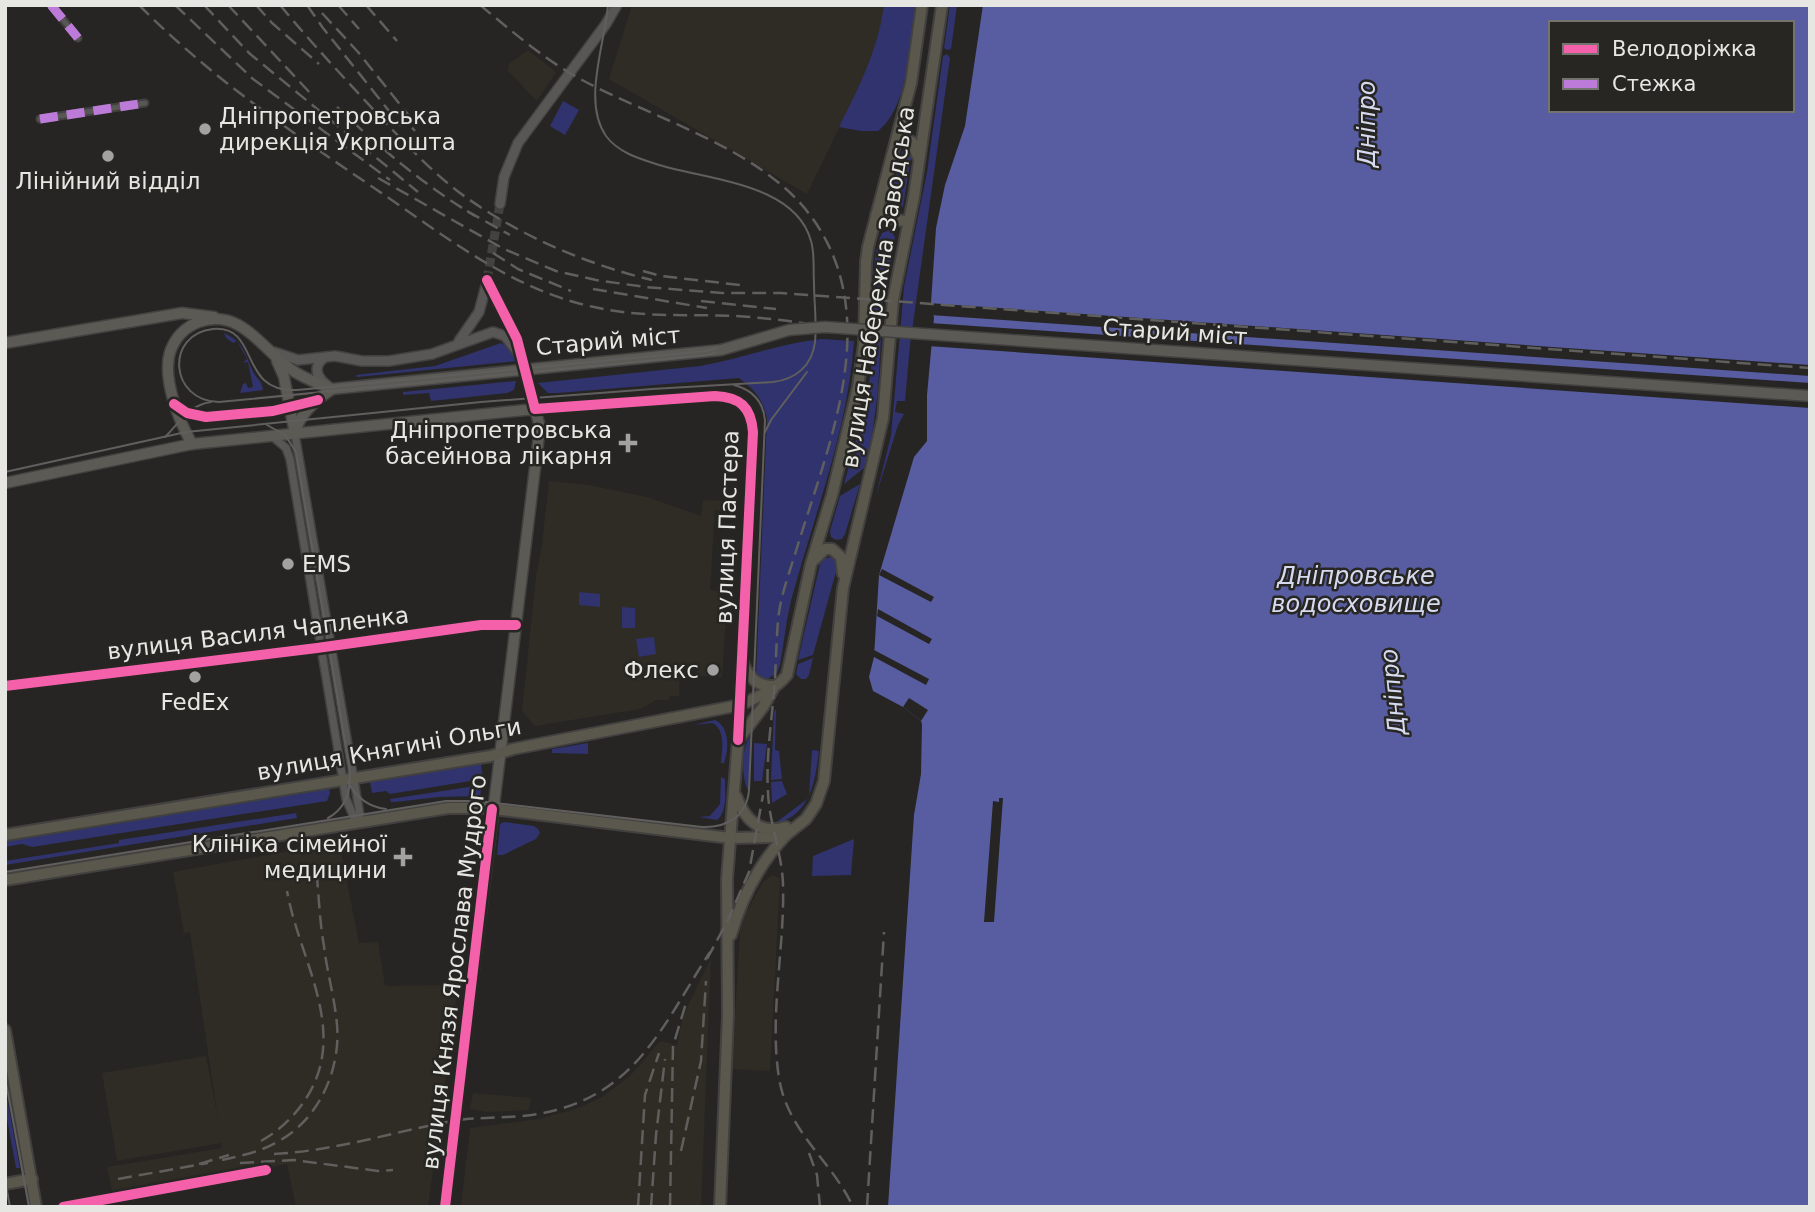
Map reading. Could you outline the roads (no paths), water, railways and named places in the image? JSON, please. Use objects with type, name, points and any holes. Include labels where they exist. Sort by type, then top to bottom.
[{"type":"main road","name":"вулиця Набережна Заводська","points":[[738,740],[763,707],[774,686],[787,675],[811,564],[832,495],[858,387],[864,344],[866,262],[911,83],[922,5]]},
{"type":"main road","name":"вулиця Набережна Заводська","points":[[807,819],[824,782],[843,588],[884,418],[893,300],[919,159],[942,5]]},
{"type":"main road","points":[[897,136],[912,142],[919,159]]},
{"type":"main road","points":[[876,215],[908,222]]},
{"type":"main road","points":[[5,343],[182,313],[221,319],[247,330],[289,368],[332,389],[318,400],[300,421],[295,434]]},
{"type":"main road","points":[[5,482],[192,444],[174,404],[169,358],[175,341],[187,328],[221,319]]},
{"type":"main road","name":"Старий міст","points":[[332,389],[720,350],[789,330],[825,327],[1810,396]]},
{"type":"main road","points":[[272,352],[284,377],[295,434]]},
{"type":"main road","name":"вулиця Пастера","points":[[192,444],[535,409]]},
{"type":"main road","name":"вулиця Князя Ярослава Мудрого","points":[[445,1207],[540,427],[535,409]]},
{"type":"main road","points":[[811,564],[825,549],[837,551],[843,563],[843,588]]},
{"type":"main road","points":[[742,660],[754,680],[767,687],[774,686]]},
{"type":"main road","name":"вулиця Княгині Ольги","points":[[5,835],[500,753],[740,705],[774,686]]},
{"type":"main road","points":[[720,1207],[729,944],[727,879],[738,740]]},
{"type":"main road","points":[[735,794],[742,812],[758,827],[782,828],[807,819]]},
{"type":"main road","points":[[5,880],[448,808],[492,809],[730,838],[786,835]]},
{"type":"main road","points":[[729,944],[750,883],[766,857],[786,835],[807,819]]},
{"type":"main road","points":[[5,1030],[36,1207]]},
{"type":"main road","points":[[5,1184],[32,1179]]},
{"type":"street","points":[[51,5],[78,38]]},
{"type":"street","points":[[500,204],[505,177],[518,143],[606,24],[617,5]]},
{"type":"street","points":[[40,119],[145,103]]},
{"type":"street","points":[[272,352],[298,360],[325,357],[389,361],[432,355],[485,333],[499,333],[510,341],[523,359],[513,328],[487,280],[479,312],[457,344]]},
{"type":"street","points":[[325,357],[319,362],[317,370],[320,379],[332,389]]},
{"type":"street","points":[[527,381],[535,409]]},
{"type":"street","name":"вулиця Пастера","points":[[535,409],[715,396],[739,401],[747,408],[752,419],[753,432],[738,740]]},
{"type":"street","points":[[174,404],[187,413],[206,417],[272,411],[318,400]]},
{"type":"street","points":[[295,434],[332,645],[349,780],[347,802],[358,822]]},
{"type":"street","points":[[273,437],[286,448],[290,458],[321,647],[349,780]]},
{"type":"street","name":"вулиця Василя Чапленка","points":[[5,686],[481,625],[516,625]]},
{"type":"street","points":[[63,1207],[266,1170]]},
{"type":"water","name":"Дніпровське водосховище","points":[[983,5],[1810,5],[1810,1207],[888,1207],[914,815],[921,774],[922,724],[903,707],[873,691],[869,677],[874,657],[879,575],[914,457],[927,441],[936,228],[945,185],[965,126]]},
{"type":"tunnel","points":[[487,280],[500,204]]},
{"type":"tram line","points":[[5,472],[186,432],[481,402],[773,382],[789,378],[802,370],[813,350],[816,327],[813,251],[802,221],[787,206],[768,195],[746,186],[642,159],[611,142],[599,122],[595,90],[608,5]]},
{"type":"tram line","points":[[1810,394],[817,325],[788,328],[706,351],[297,390],[278,388],[265,381],[238,337],[228,331],[213,329],[197,334],[187,342],[179,367],[182,380],[190,391],[202,399],[219,402],[707,355],[790,332],[817,329],[1810,398]]},
{"type":"tram line","points":[[765,432],[807,372]]},
{"type":"tram line","points":[[5,872],[446,801],[478,801],[702,827],[720,825],[734,819],[744,807],[749,790],[765,420],[756,397],[734,385]]},
{"type":"tram line","points":[[165,437],[191,410],[211,402]]},
{"type":"tram line","points":[[267,425],[285,435],[296,452],[349,766],[347,796],[335,814],[328,818]]},
{"type":"tram line","points":[[348,782],[363,800],[386,809]]},
{"type":"tram line","points":[[5,1077],[29,1207]]},
{"type":"tram line","points":[[5,1180],[10,1207]]},
{"type":"railway","points":[[139,5],[166,32],[253,104],[454,243],[507,275],[535,288],[594,307],[647,314],[736,316],[820,326],[1810,395]]},
{"type":"railway","points":[[175,5],[253,79],[390,180]]},
{"type":"railway","points":[[204,5],[249,53],[418,192]]},
{"type":"railway","points":[[228,5],[312,95]]},
{"type":"railway","points":[[256,5],[272,23],[319,64]]},
{"type":"railway","points":[[280,5],[392,129],[460,193],[504,222],[552,246],[652,280]]},
{"type":"railway","points":[[307,5],[401,126]]},
{"type":"railway","points":[[338,5],[359,29]]},
{"type":"railway","points":[[366,5],[397,41]]},
{"type":"railway","points":[[480,5],[530,46],[570,73],[705,138],[764,172],[789,192],[810,215],[833,254],[844,295],[847,338],[844,381],[835,425],[781,603],[768,780],[769,804],[783,884],[776,1006],[779,1078],[791,1115],[853,1207]]},
{"type":"railway","points":[[322,13],[358,52],[410,117]]},
{"type":"railway","points":[[337,107],[403,165],[475,216]]},
{"type":"railway","points":[[398,112],[415,131]]},
{"type":"railway","points":[[378,178],[504,249],[556,271],[645,287],[722,293],[781,293],[1810,368]]},
{"type":"railway","points":[[467,211],[510,235]]},
{"type":"railway","points":[[493,253],[518,269],[571,291]]},
{"type":"railway","points":[[643,271],[661,276],[740,285]]},
{"type":"railway","points":[[593,289],[707,308]]},
{"type":"railway","points":[[701,301],[776,309]]},
{"type":"railway","points":[[707,959],[749,872],[763,795]]},
{"type":"railway","points":[[222,1160],[264,1148],[292,1133],[315,1108],[331,1076],[337,1025],[323,938],[317,877]]},
{"type":"railway","points":[[261,1141],[287,1122],[307,1097],[319,1072],[323,1046],[317,994],[287,891]]},
{"type":"railway","points":[[867,1207],[884,932]]},
{"type":"railway","points":[[274,1154],[340,1145],[458,1120],[527,1116],[572,1105],[599,1092],[623,1075],[643,1054],[710,952]]},
{"type":"railway","points":[[681,1151],[701,1061],[706,981]]},
{"type":"railway","points":[[670,1207],[673,1046],[686,1003]]},
{"type":"railway","points":[[638,1207],[645,1095],[659,1053]]},
{"type":"railway","points":[[651,1207],[665,1059]]},
{"type":"railway","points":[[809,1153],[817,1175],[820,1207]]},
{"type":"railway","points":[[199,1164],[229,1155]]},
{"type":"railway","points":[[240,1163],[294,1160],[378,1171],[393,1170]]},
{"type":"railway","points":[[118,1179],[208,1163]]},
{"type":"place","name":"Дніпропетровська дирекція Укрпошта","points":[[205,129]]},
{"type":"place","name":"Лінійний відділ","points":[[108,156]]},
{"type":"place","name":"Дніпропетровська басейнова лікарня","points":[[628,443]]},
{"type":"place","name":"EMS","points":[[288,564]]},
{"type":"place","name":"Флекс","points":[[713,670]]},
{"type":"place","name":"FedEx","points":[[195,677]]},
{"type":"place","name":"Клініка сімейної медицини","points":[[403,857]]},
{"type":"water label","name":"Дніпро","points":[[1367,124]]},
{"type":"water label","name":"Дніпро","points":[[1393,692]]}]
